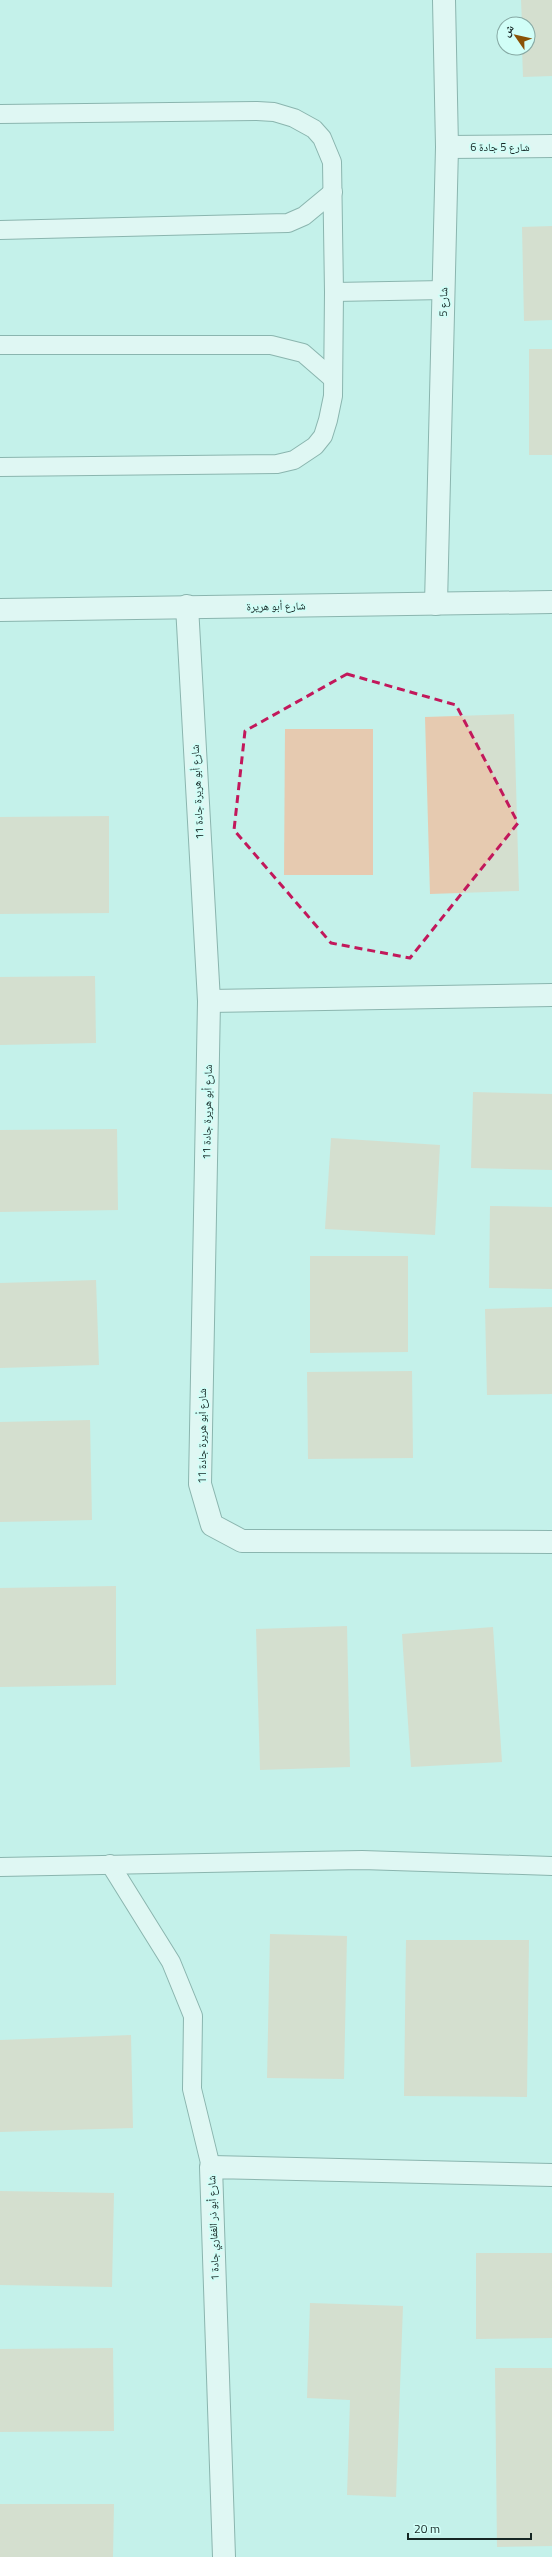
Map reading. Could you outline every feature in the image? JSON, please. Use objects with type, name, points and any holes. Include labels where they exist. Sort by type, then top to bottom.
[{"type":"street","name":"شارع 5","points":[[436,604],[447,147],[444,0]]},
{"type":"street","name":"شارع 5 جادة 6","points":[[447,147],[552,146]]},
{"type":"street","name":"شارع أبو هريرة","points":[[0,610],[187,606],[552,602]]},
{"type":"street","name":"شارع أبو هريرة جادة 11","points":[[187,606],[209,1001],[200,1484],[212,1524],[242,1542],[552,1542]]},
{"type":"street","points":[[209,1001],[552,996]]},
{"type":"street","name":"شارع أبو ذر الغفاري جادة 1","points":[[224,2557],[211,2168],[552,2175]]},
{"type":"lane","points":[[0,114],[274,112],[314,129],[322,138],[332,162],[334,292],[333,396],[323,436],[315,446],[294,460],[277,464],[0,467]]},
{"type":"lane","points":[[0,230],[288,223],[304,216],[333,192]]},
{"type":"lane","points":[[334,292],[444,290]]},
{"type":"lane","points":[[0,345],[271,344],[303,354],[333,379]]},
{"type":"lane","points":[[0,1867],[362,1860],[552,1866]]},
{"type":"lane","points":[[110,1864],[171,1962],[193,2016],[192,2088],[211,2168]]},
{"type":"highlighted area","points":[[347,674],[456,705],[518,823],[410,958],[331,943],[234,830],[245,731]]},
{"type":"building","points":[[521,0],[552,0],[552,76],[523,77],[522,56],[536,56],[536,16],[522,16]]},
{"type":"building","points":[[552,226],[552,320],[524,321],[522,227]]},
{"type":"building","points":[[529,349],[552,349],[552,455],[529,455]]},
{"type":"building","points":[[514,714],[519,891],[430,894],[425,717]]},
{"type":"building","points":[[285,729],[373,729],[373,875],[284,875]]},
{"type":"building","points":[[109,816],[109,913],[0,914],[0,817]]},
{"type":"building","points":[[95,976],[96,1043],[0,1045],[0,977]]},
{"type":"building","points":[[473,1092],[552,1094],[552,1170],[471,1168]]},
{"type":"building","points":[[117,1129],[118,1210],[0,1212],[0,1130]]},
{"type":"building","points":[[331,1138],[440,1145],[435,1235],[325,1229]]},
{"type":"building","points":[[490,1206],[552,1207],[552,1289],[489,1288]]},
{"type":"building","points":[[310,1256],[408,1256],[408,1352],[310,1353]]},
{"type":"building","points":[[96,1280],[99,1365],[0,1368],[0,1283]]},
{"type":"building","points":[[552,1307],[552,1394],[487,1395],[485,1309]]},
{"type":"building","points":[[412,1371],[413,1458],[308,1459],[307,1372]]},
{"type":"building","points":[[90,1420],[92,1520],[0,1522],[0,1422]]},
{"type":"building","points":[[116,1586],[116,1685],[0,1687],[0,1588]]},
{"type":"building","points":[[347,1626],[350,1767],[260,1770],[256,1629]]},
{"type":"building","points":[[493,1627],[502,1762],[411,1767],[402,1634]]},
{"type":"building","points":[[270,1934],[347,1936],[344,2079],[267,2078]]},
{"type":"building","points":[[406,1940],[529,1940],[527,2097],[404,2096]]},
{"type":"building","points":[[131,2035],[133,2128],[0,2132],[0,2040]]},
{"type":"building","points":[[0,2191],[114,2193],[112,2287],[0,2285]]},
{"type":"building","points":[[476,2253],[552,2253],[552,2338],[476,2339]]},
{"type":"building","points":[[310,2303],[403,2306],[396,2497],[347,2495],[350,2400],[307,2398]]},
{"type":"building","points":[[113,2348],[114,2431],[0,2432],[0,2349]]},
{"type":"building","points":[[495,2368],[552,2368],[552,2546],[497,2547]]},
{"type":"building","points":[[0,2504],[114,2504],[113,2557],[0,2557]]}]
